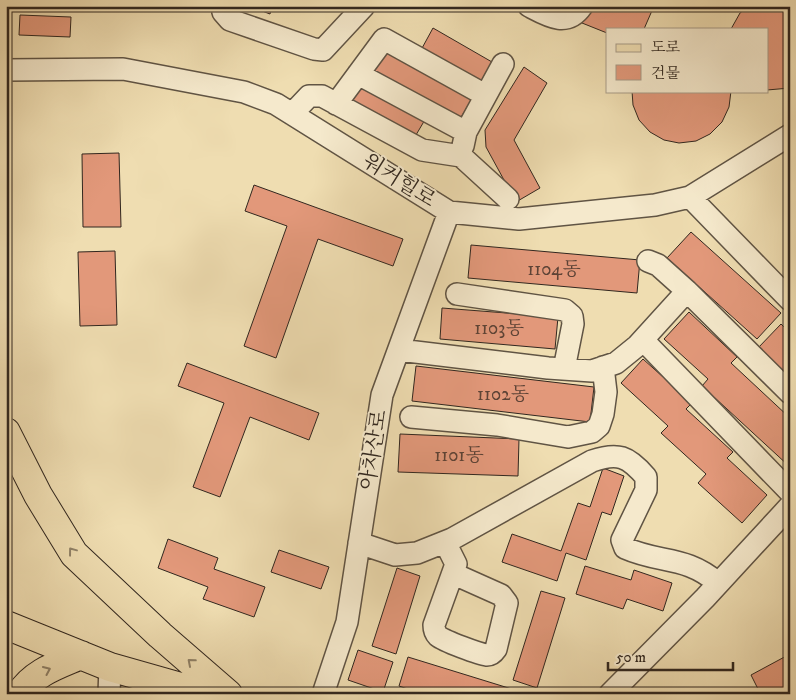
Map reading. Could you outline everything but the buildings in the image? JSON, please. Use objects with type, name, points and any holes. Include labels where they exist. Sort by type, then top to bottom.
[{"type":"main road","points":[[6,432],[38,495],[74,554],[160,635],[228,694]]},
{"type":"main road","points":[[10,626],[81,655],[110,681],[205,694]]},
{"type":"main road","points":[[20,694],[25,685],[38,674],[81,655]]},
{"type":"street","points":[[222,6],[222,12],[230,20],[314,49],[323,50],[351,17],[364,6]]},
{"type":"street","points":[[529,6],[556,20],[574,16],[582,6]]},
{"type":"street","points":[[336,104],[384,39],[485,95]]},
{"type":"street","points":[[461,156],[466,132],[503,64]]},
{"type":"street","name":"워커힐로","points":[[6,70],[123,69],[244,92],[276,104],[449,212],[519,219],[655,205],[690,197],[790,135]]},
{"type":"street","points":[[358,74],[466,132]]},
{"type":"street","points":[[292,114],[309,96],[322,96],[422,150],[461,156],[508,199]]},
{"type":"street","points":[[690,197],[790,300]]},
{"type":"street","name":"아차산로","points":[[323,694],[346,622],[382,395],[449,212]]},
{"type":"street","points":[[648,261],[658,265],[687,291],[790,393]]},
{"type":"street","points":[[399,350],[592,371],[616,362],[643,340],[687,291]]},
{"type":"street","points":[[457,294],[566,310],[572,316],[573,324],[564,369]]},
{"type":"street","points":[[643,340],[790,492]]},
{"type":"street","points":[[412,417],[497,425],[568,437],[592,432],[599,426],[603,414],[606,392],[603,367]]},
{"type":"street","points":[[359,543],[395,555],[417,553],[445,542],[592,460],[610,455],[621,456],[646,477],[646,490],[622,540],[625,548],[642,556],[681,561],[699,568],[718,583]]},
{"type":"street","points":[[610,694],[790,506]]},
{"type":"street","points":[[445,542],[454,556],[456,564],[454,574]]}]
